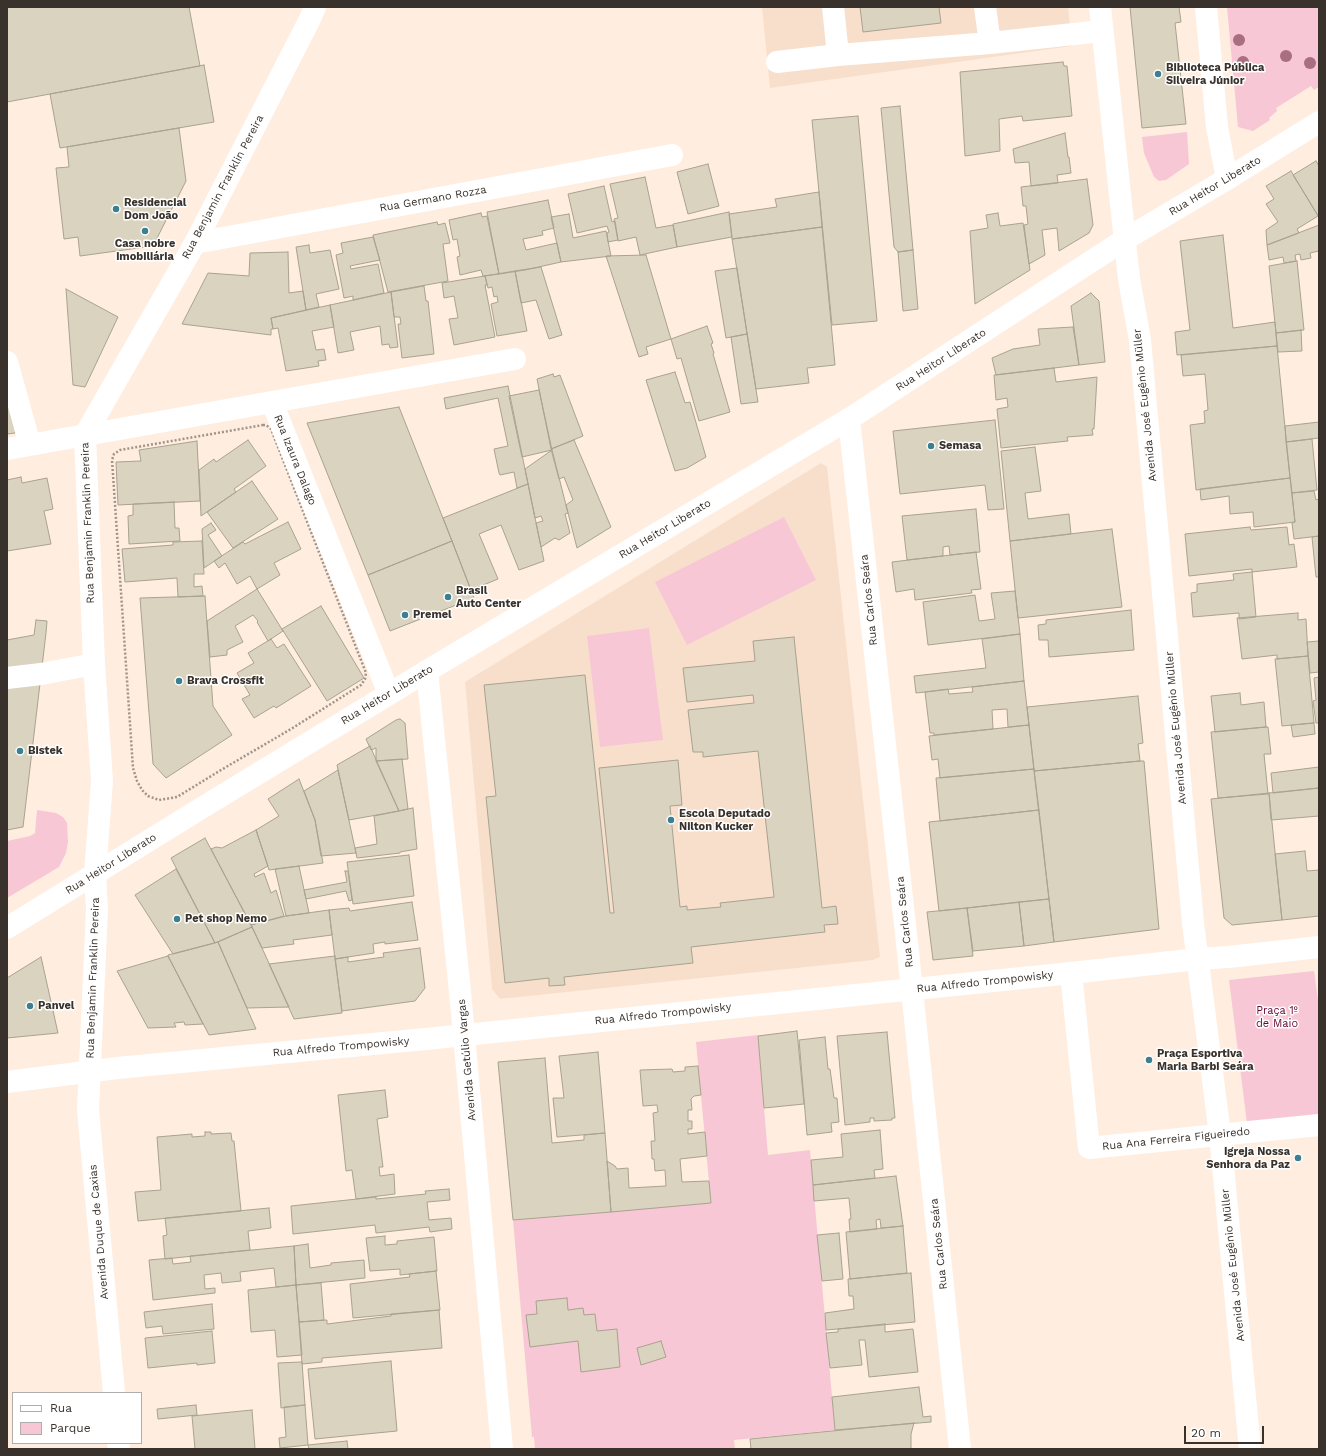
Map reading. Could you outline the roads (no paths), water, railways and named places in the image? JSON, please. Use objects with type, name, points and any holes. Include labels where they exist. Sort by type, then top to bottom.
[{"type":"main road","name":"Rua Benjamin Franklin Pereira","points":[[89,1071],[97,909],[96,874],[102,781],[94,664],[85,435],[195,243],[315,7]]},
{"type":"main road","points":[[833,7],[838,55]]},
{"type":"main road","points":[[985,7],[990,43]]},
{"type":"main road","name":"Avenida José Eugênio Müller","points":[[1100,7],[1124,240],[1129,279],[1140,340],[1193,923],[1220,1135],[1250,1449]]},
{"type":"main road","points":[[1206,7],[1217,127],[1227,180]]},
{"type":"main road","points":[[777,62],[838,55],[990,43],[1102,31]]},
{"type":"main road","name":"Rua Heitor Liberato","points":[[7,928],[427,671],[849,419],[1124,240],[1227,180],[1319,122]]},
{"type":"main road","name":"Rua Germano Rozza","points":[[195,243],[672,155]]},
{"type":"main road","points":[[272,402],[515,358]]},
{"type":"main road","points":[[7,362],[30,445]]},
{"type":"main road","name":"Rua Izaura Dalago","points":[[7,449],[272,402],[389,694]]},
{"type":"main road","name":"Rua Carlos Seára","points":[[849,419],[912,989],[960,1449]]},
{"type":"main road","points":[[7,678],[41,674],[94,664]]},
{"type":"main road","name":"Avenida Getúlio Vargas","points":[[427,671],[464,1035],[502,1449]]},
{"type":"main road","name":"Rua Alfredo Trompowisky","points":[[7,1082],[89,1071],[464,1035],[1319,947]]},
{"type":"main road","name":"Rua Ana Ferreira Figueiredo","points":[[1071,973],[1089,1148],[1319,1125]]},
{"type":"main road","name":"Avenida Duque de Caxias","points":[[89,1071],[88,1110],[114,1392]]},
{"type":"place","name":"Biblioteca Pública Silveira Júnior","points":[[1158,74]]},
{"type":"place","name":"Residencial Dom João","points":[[116,209]]},
{"type":"place","name":"Casa nobre imobiliária","points":[[145,231]]},
{"type":"place","name":"Semasa","points":[[931,446]]},
{"type":"place","name":"Brasil Auto Center","points":[[448,597]]},
{"type":"place","name":"Premel","points":[[405,615]]},
{"type":"place","name":"Brava Crossfit","points":[[179,681]]},
{"type":"place","name":"Bistek","points":[[20,751]]},
{"type":"place","name":"Escola Deputado Nilton Kucker","points":[[671,820]]},
{"type":"place","name":"Pet shop Nemo","points":[[177,919]]},
{"type":"place","name":"Panvel","points":[[30,1006]]},
{"type":"place","name":"Praça Esportiva Maria Barbi Seára","points":[[1149,1060]]},
{"type":"place","name":"Igreja Nossa Senhora da Paz","points":[[1298,1158]]},
{"type":"park label","name":"Praça 1º de Maio","points":[[1277,1017]]}]
